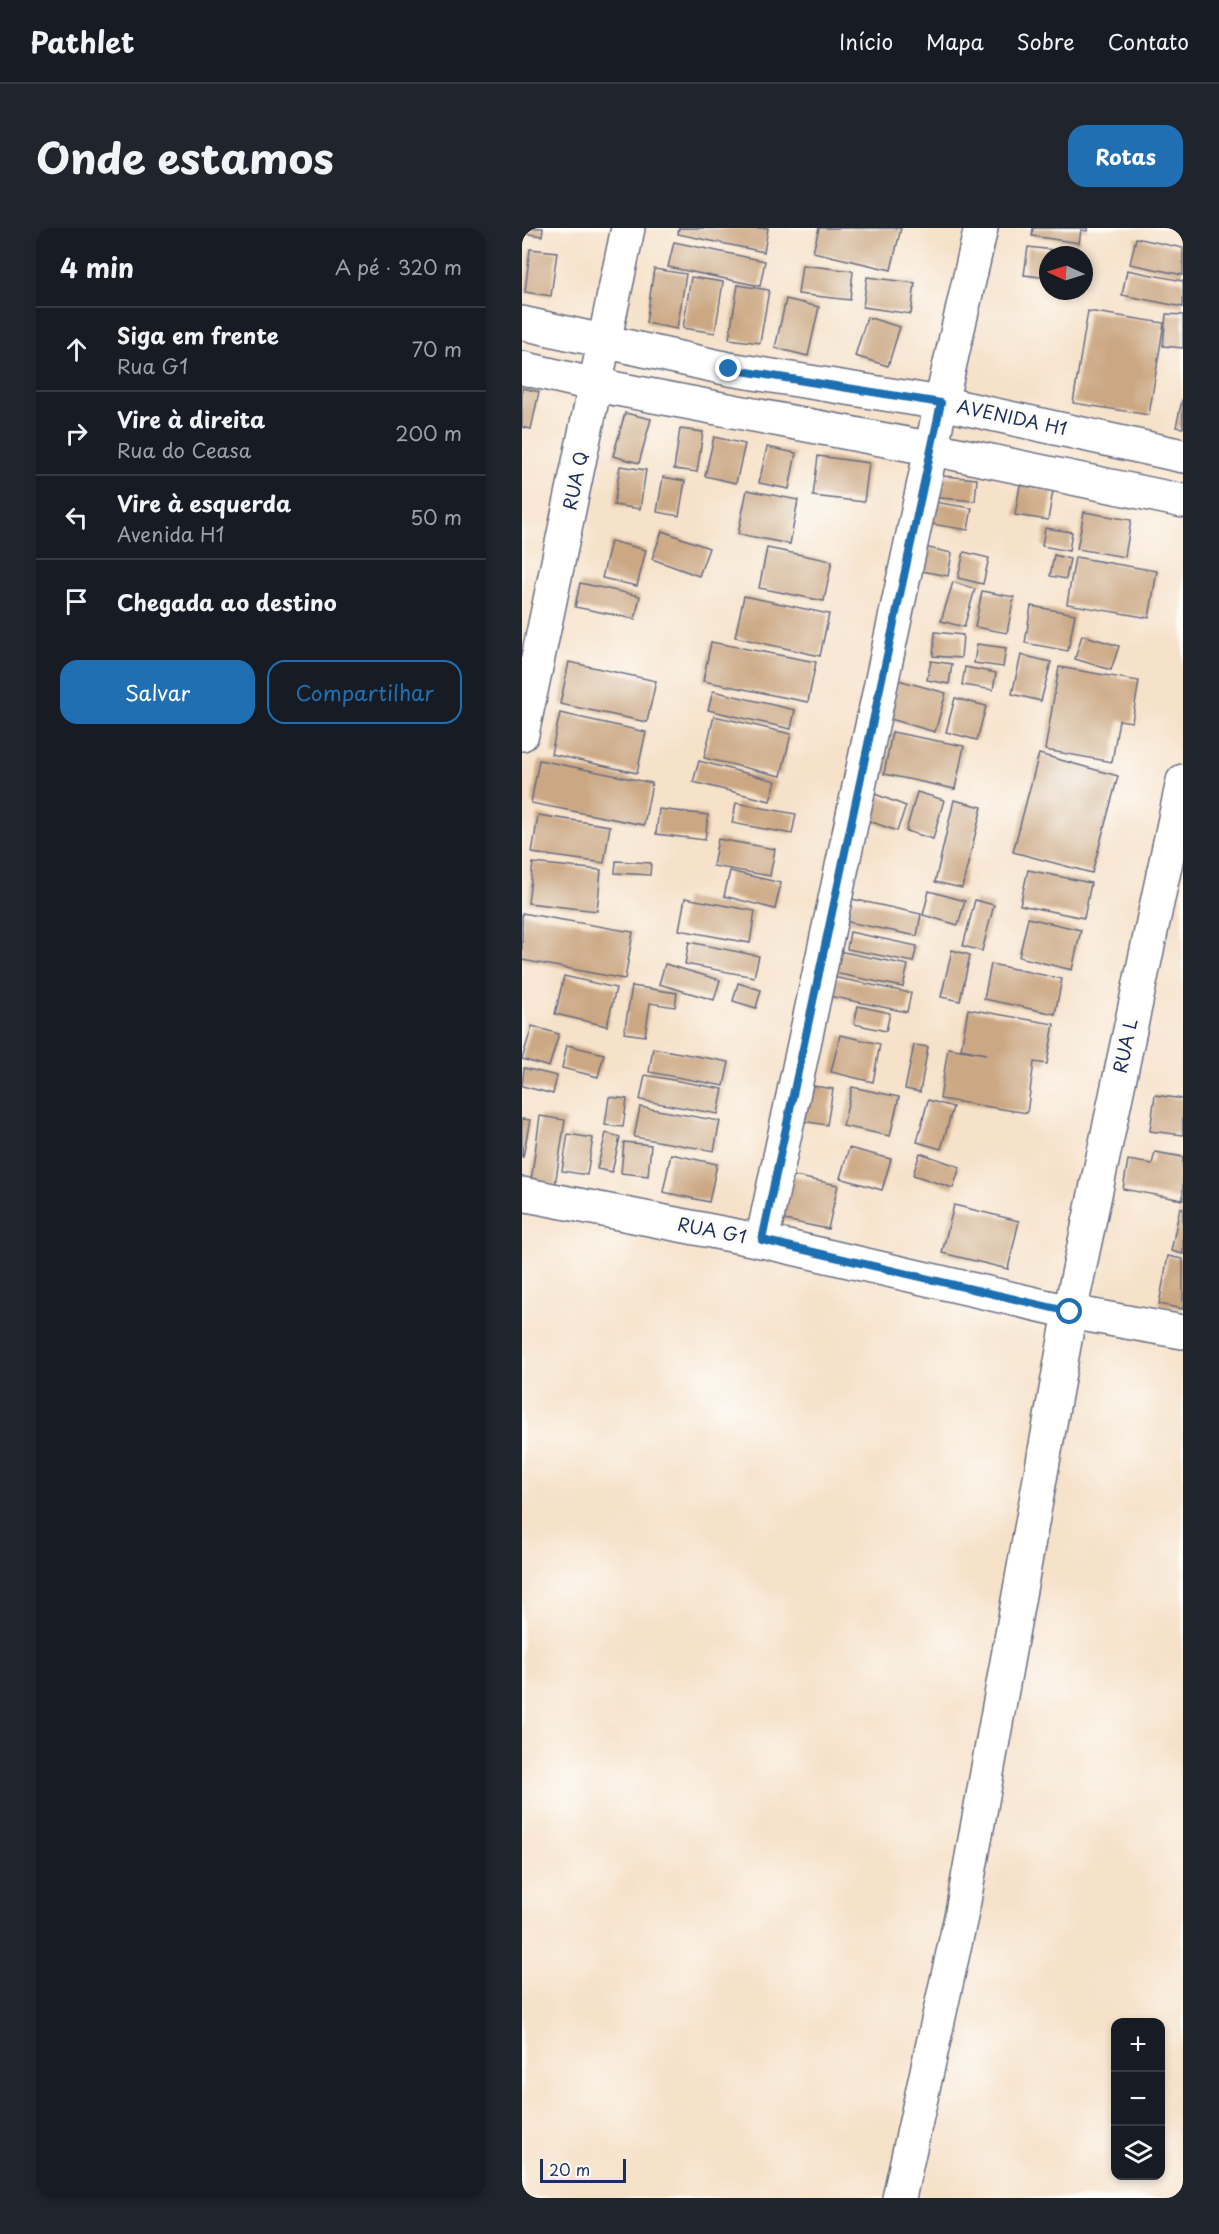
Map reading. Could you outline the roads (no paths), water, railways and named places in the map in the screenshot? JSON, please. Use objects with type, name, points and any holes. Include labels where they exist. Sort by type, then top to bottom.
[{"type":"street","name":"RUA Q","points":[[522,734],[628,228]]},
{"type":"street","points":[[762,1240],[941,403],[981,228]]},
{"type":"street","name":"AVENIDA H1","points":[[522,323],[729,369],[941,403],[1183,456]]},
{"type":"street","points":[[522,368],[596,385],[933,449],[1183,501]]},
{"type":"street","name":"RUA L","points":[[899,2198],[962,1912],[1070,1312],[1183,781]]},
{"type":"street","name":"RUA G1","points":[[522,1194],[762,1240],[1070,1312],[1183,1332]]}]
